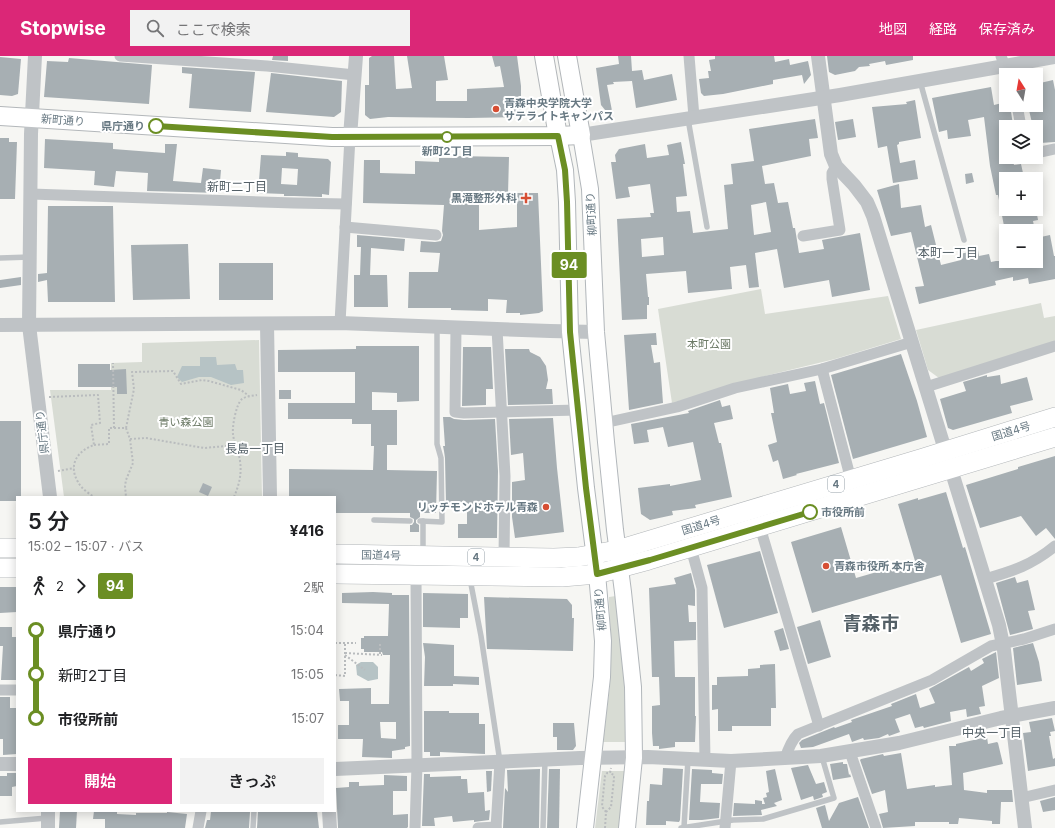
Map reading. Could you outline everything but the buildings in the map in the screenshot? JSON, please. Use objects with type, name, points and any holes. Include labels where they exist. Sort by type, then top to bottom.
[{"type":"highway","name":"国道4号","points":[[336,554],[554,558],[594,555],[617,550],[851,480],[1055,417]]},
{"type":"highway","name":"国道4号","points":[[336,574],[562,577],[597,574],[620,569],[1055,438]]},
{"type":"highway","points":[[0,548],[16,548]]},
{"type":"highway","points":[[0,568],[16,568]]},
{"type":"main road","name":"柳町通り","points":[[544,56],[565,170],[570,332],[602,618],[603,664],[585,828]]},
{"type":"main road","name":"柳町通り","points":[[567,56],[582,135],[590,189],[596,332],[604,423],[632,687],[634,758],[627,828]]},
{"type":"main road","name":"新町通り","points":[[0,116],[294,135],[350,137],[582,135]]},
{"type":"street","name":"県庁通り","points":[[36,56],[32,117],[29,325],[50,496]]},
{"type":"street","points":[[120,56],[266,66],[355,75]]},
{"type":"street","points":[[340,323],[356,56]]},
{"type":"street","points":[[689,56],[691,118]]},
{"type":"street","points":[[818,56],[831,154],[836,166],[854,185],[867,202],[873,216],[999,625],[1003,643],[1025,828]]},
{"type":"street","points":[[582,135],[824,97],[1055,57]]},
{"type":"street","points":[[1043,152],[1055,149]]},
{"type":"street","points":[[804,236],[840,230],[832,179],[832,173],[836,166]]},
{"type":"street","points":[[31,194],[346,204]]},
{"type":"street","points":[[345,226],[436,235]]},
{"type":"street","points":[[0,325],[340,323],[596,332]]},
{"type":"street","points":[[267,324],[270,496]]},
{"type":"street","points":[[456,327],[455,412],[578,410]]},
{"type":"street","points":[[497,329],[505,484],[504,557]]},
{"type":"street","points":[[604,423],[677,408],[735,388],[822,370],[912,342]]},
{"type":"street","points":[[926,387],[1055,346]]},
{"type":"street","points":[[822,370],[851,480]]},
{"type":"street","points":[[760,527],[819,726]]},
{"type":"street","points":[[985,579],[1028,565],[1038,560],[1055,546]]},
{"type":"street","points":[[690,548],[702,588],[704,760]]},
{"type":"street","points":[[415,828],[417,765],[416,575]]},
{"type":"street","points":[[785,758],[788,749],[798,734],[932,680],[987,648],[1024,639],[1055,629]]},
{"type":"street","points":[[0,690],[16,690]]},
{"type":"street","points":[[336,769],[592,758],[731,761],[822,756],[899,743],[1011,716],[1055,708]]},
{"type":"street","points":[[850,752],[876,828]]},
{"type":"street","points":[[726,825],[731,761]]},
{"type":"street","points":[[478,828],[496,827],[500,762]]},
{"type":"street","points":[[0,764],[16,764]]},
{"type":"street","points":[[1021,798],[1055,790]]},
{"type":"street","points":[[198,828],[202,812]]},
{"type":"street","points":[[329,812],[330,828]]},
{"type":"lane","points":[[920,81],[964,240]]},
{"type":"lane","points":[[691,118],[708,227]]},
{"type":"lane","points":[[0,258],[30,257]]},
{"type":"lane","points":[[423,556],[422,521],[442,522],[441,458],[437,444],[437,327]]},
{"type":"lane","points":[[374,520],[410,521]]},
{"type":"lane","points":[[469,576],[481,636],[500,762]]},
{"type":"lane","points":[[688,759],[683,828],[726,825],[763,819],[834,798],[822,756]]},
{"type":"lane","points":[[543,828],[545,760]]},
{"type":"lane","points":[[253,828],[254,812]]},
{"type":"lane","points":[[0,822],[48,819]]},
{"type":"path","points":[[113,363],[114,428]]},
{"type":"path","points":[[126,496],[126,480],[133,462],[130,439],[126,428],[134,388],[132,372],[173,371],[180,384],[202,380],[209,381],[241,390],[249,396]]},
{"type":"path","points":[[234,496],[240,482],[241,473],[240,457],[233,434],[239,404],[242,399],[249,396],[262,394]]},
{"type":"path","points":[[48,397],[98,395],[100,423],[91,425],[94,445]]},
{"type":"path","points":[[93,496],[84,490],[78,483],[74,468],[74,461],[79,453],[94,445],[109,444],[109,428],[126,428]]},
{"type":"path","points":[[130,439],[146,438],[204,448],[226,446],[235,441]]},
{"type":"path","points":[[56,471],[74,468]]},
{"type":"path","points":[[336,643],[356,643]]},
{"type":"path","points":[[336,675],[345,676],[345,643]]},
{"type":"path","points":[[345,654],[381,654],[380,644]]},
{"type":"path","points":[[345,654],[356,664],[365,669]]},
{"type":"path","points":[[610,773],[611,768]]},
{"type":"path","points":[[605,828],[606,812],[602,806],[605,776],[607,773],[610,773]]},
{"type":"path","points":[[606,812],[611,807],[614,776],[610,773]]},
{"type":"green space","name":"本町公園","points":[[761,289],[765,314],[888,296],[901,339],[835,359],[769,375],[672,403],[658,309]]},
{"type":"green space","points":[[1041,303],[1044,318],[1055,316],[1055,341],[939,378],[928,370],[916,330]]},
{"type":"green space","name":"青い森公園","points":[[259,340],[262,496],[64,496],[50,390],[111,390],[111,363],[142,362],[142,343]]},
{"type":"green space","points":[[616,596],[626,671],[628,742],[603,742],[610,685],[611,637],[609,597]]},
{"type":"green space","points":[[602,771],[626,771],[623,828],[595,828]]},
{"type":"shaded area","points":[[200,357],[216,357],[217,365],[235,364],[237,370],[243,370],[244,383],[231,385],[211,377],[199,377],[182,382],[177,377],[182,366],[200,366]]},
{"type":"shaded area","points":[[361,662],[373,662],[378,667],[378,679],[368,681],[357,675],[356,665]]},
{"type":"bus line","name":"94","points":[[156,126],[332,137],[372,138],[558,136],[565,170],[567,202],[570,332],[586,488],[597,574],[620,569],[810,512]]},
{"type":"place","name":"青森中央学院大学 サテライトキャンパス","points":[[496,109]]},
{"type":"place","name":"県庁通り","points":[[156,126]]},
{"type":"place","name":"新町2丁目","points":[[447,137]]},
{"type":"place","name":"黒滝整形外科","points":[[526,198]]},
{"type":"place","name":"リッチモンドホテル青森","points":[[546,507]]},
{"type":"place","name":"市役所前","points":[[810,512]]},
{"type":"place","name":"青森市役所 本庁舎","points":[[826,566]]},
{"type":"district","name":"新町二丁目","points":[[237,186]]},
{"type":"district","name":"本町一丁目","points":[[948,252]]},
{"type":"district","name":"長島一丁目","points":[[255,448]]},
{"type":"district","name":"青森市","points":[[871,623]]},
{"type":"district","name":"中央一丁目","points":[[992,732]]}]
